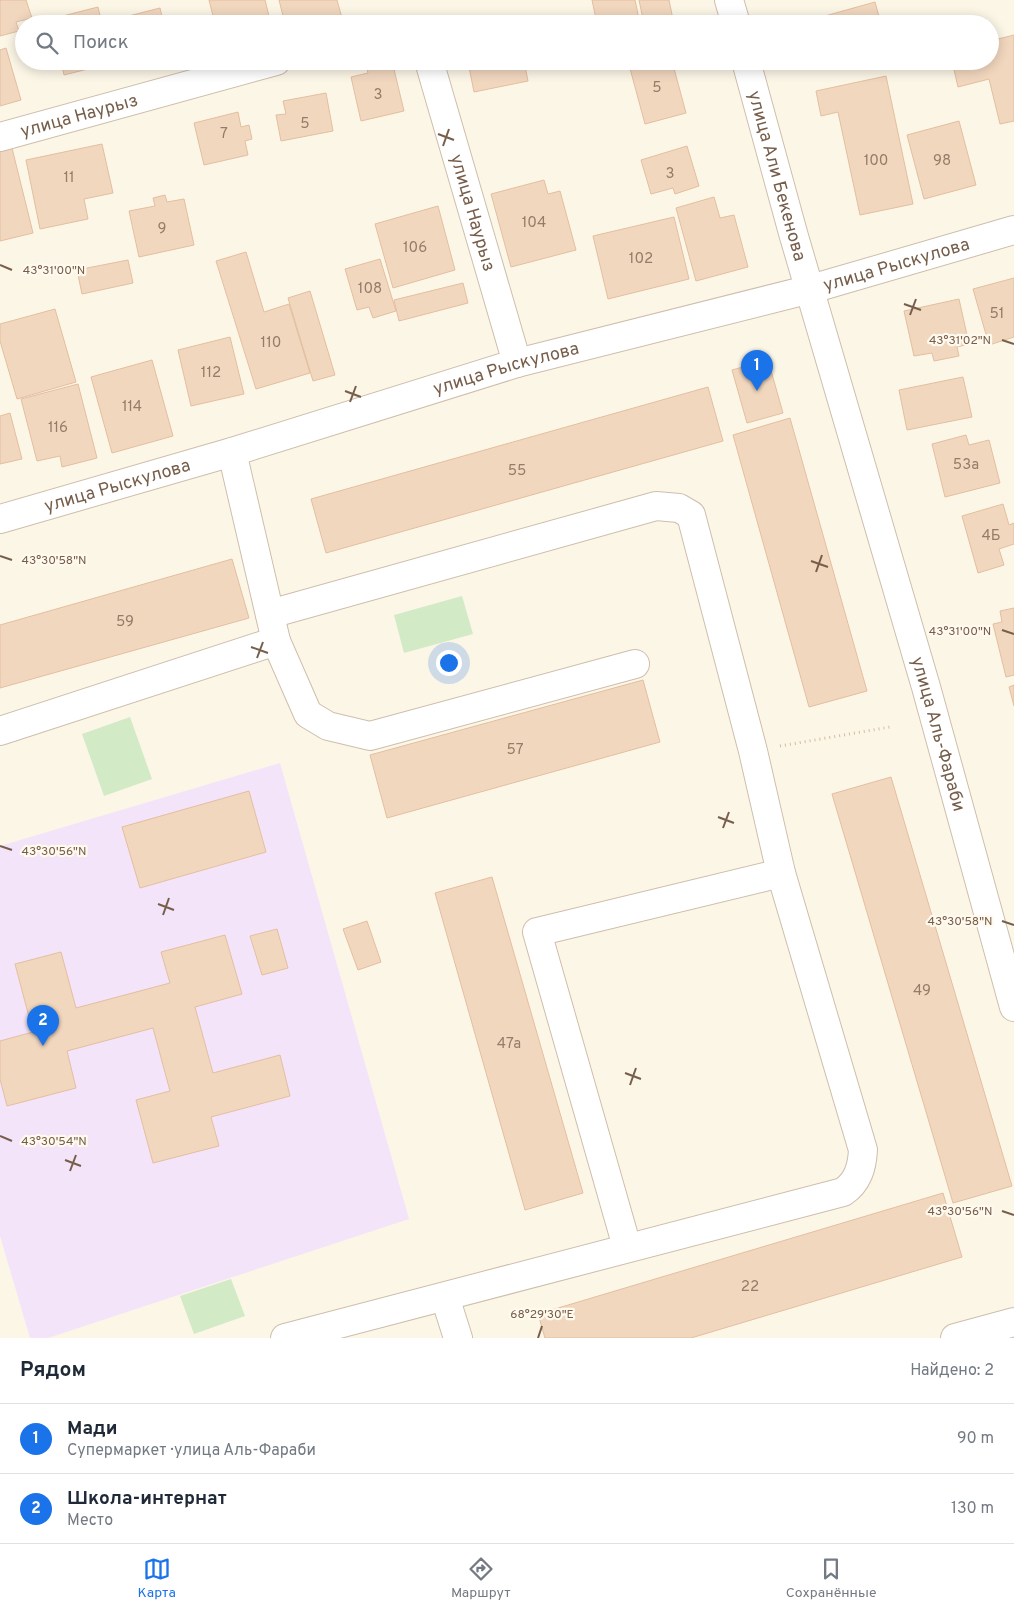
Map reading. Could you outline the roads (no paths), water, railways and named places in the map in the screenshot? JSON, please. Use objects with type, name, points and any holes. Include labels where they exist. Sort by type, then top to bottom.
[{"type":"street","points":[[729,0],[733,15]]},
{"type":"street","name":"улица Наурыз","points":[[0,137],[243,70]]},
{"type":"street","name":"улица Наурыз","points":[[432,70],[517,363]]},
{"type":"street","name":"улица Али Бекенова","points":[[748,70],[793,233],[811,289]]},
{"type":"street","name":"улица Рыскулова","points":[[0,519],[232,452],[517,363],[811,289],[1014,230]]},
{"type":"street","name":"улица Аль-Фараби","points":[[811,289],[926,687],[1014,1007]]},
{"type":"street","points":[[232,452],[276,641],[308,714],[328,726],[370,736],[635,664]]},
{"type":"street","points":[[270,614],[656,506],[679,508],[691,515],[696,526],[781,873],[863,1150],[859,1173],[853,1186],[843,1192],[285,1338]]},
{"type":"street","points":[[0,731],[276,641]]},
{"type":"street","points":[[627,1247],[537,932],[781,873]]},
{"type":"street","points":[[445,1297],[458,1338]]},
{"type":"street","points":[[955,1338],[1014,1322]]},
{"type":"place","name":"Мади","points":[[757,391]]},
{"type":"place","name":"Школа-интернат","points":[[43,1046]]}]
